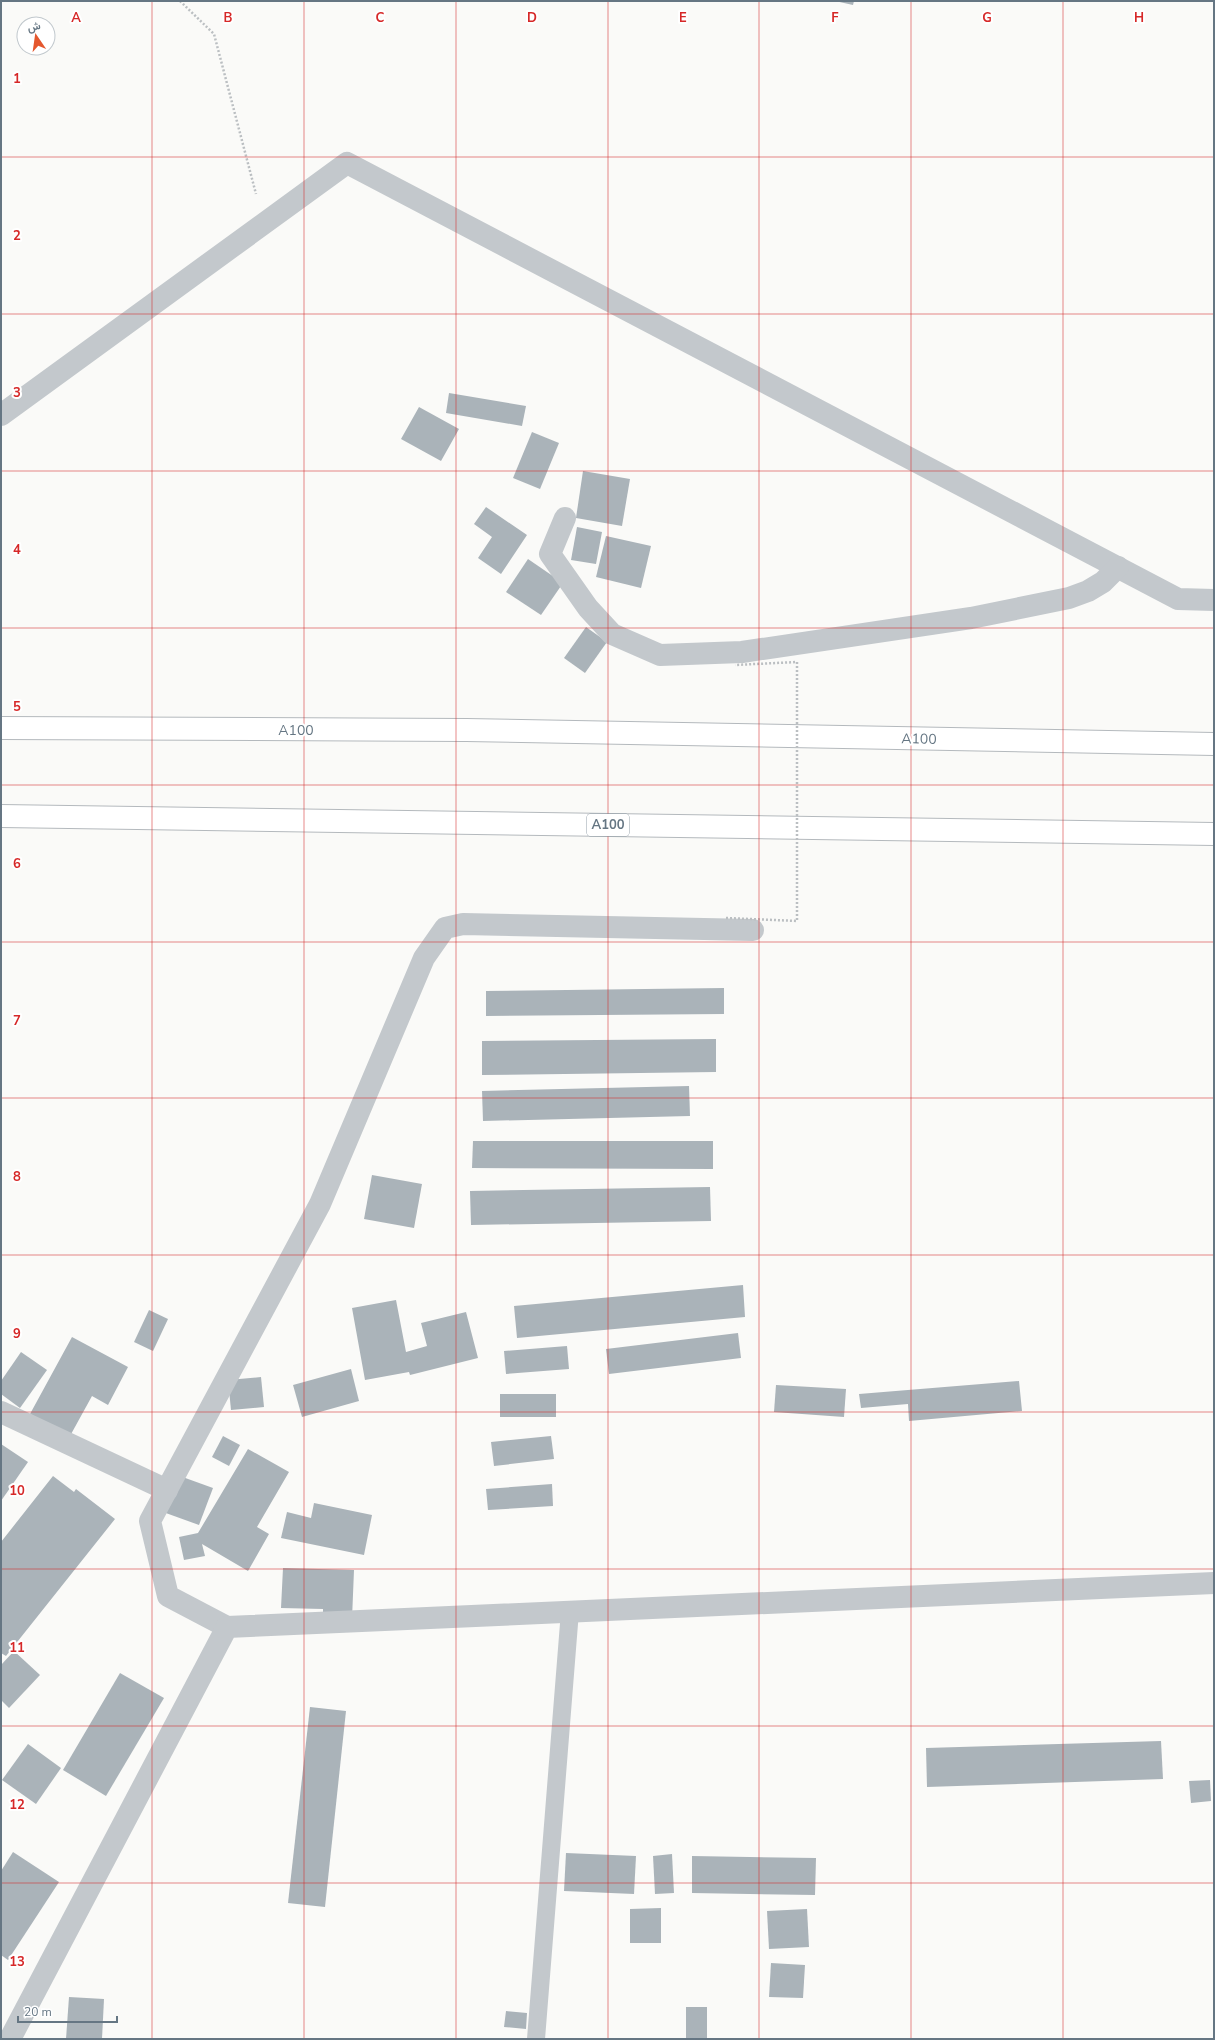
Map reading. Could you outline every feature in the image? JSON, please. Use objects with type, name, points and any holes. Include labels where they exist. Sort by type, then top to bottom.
[{"type":"highway","name":"A100","points":[[1,728],[474,731],[1214,744]]},
{"type":"highway","name":"A100","points":[[1,816],[1214,834]]},
{"type":"street","points":[[1,415],[347,163],[1178,599],[1214,600]]},
{"type":"street","points":[[564,518],[550,554],[588,608],[612,634],[660,655],[742,652],[971,618],[1069,598],[1103,582],[1118,567]]},
{"type":"street","points":[[753,930],[727,923],[463,924],[446,928],[424,958],[320,1204],[150,1521],[168,1596],[227,1627],[1214,1582]]},
{"type":"street","points":[[1,1412],[167,1490]]},
{"type":"street","points":[[10,2039],[227,1627]]},
{"type":"lane","points":[[536,2039],[570,1611]]},
{"type":"path","points":[[180,1],[214,34],[264,223]]},
{"type":"path","points":[[727,923],[797,921],[797,662],[735,665]]},
{"type":"building","points":[[835,1],[854,1],[853,5]]},
{"type":"building","points":[[449,393],[526,406],[522,426],[446,413]]},
{"type":"building","points":[[419,407],[459,429],[441,461],[401,439]]},
{"type":"building","points":[[532,432],[559,443],[540,489],[513,478]]},
{"type":"building","points":[[583,471],[630,479],[622,526],[576,518]]},
{"type":"building","points":[[486,507],[527,535],[501,574],[478,558],[492,537],[474,524]]},
{"type":"building","points":[[577,527],[602,532],[596,564],[571,560]]},
{"type":"building","points":[[606,536],[651,546],[641,588],[596,577]]},
{"type":"building","points":[[528,559],[563,583],[541,615],[506,592]]},
{"type":"building","points":[[586,627],[607,642],[585,673],[564,658]]},
{"type":"building","points":[[724,988],[724,1014],[486,1016],[486,991]]},
{"type":"building","points":[[716,1039],[716,1072],[482,1075],[482,1041]]},
{"type":"building","points":[[689,1086],[690,1116],[483,1121],[482,1091]]},
{"type":"building","points":[[473,1141],[713,1141],[713,1169],[472,1168]]},
{"type":"building","points":[[372,1175],[422,1184],[414,1228],[364,1219]]},
{"type":"building","points":[[710,1187],[711,1221],[471,1225],[470,1191]]},
{"type":"building","points":[[743,1285],[745,1317],[517,1338],[514,1306]]},
{"type":"building","points":[[396,1300],[406,1352],[427,1346],[421,1323],[466,1312],[478,1358],[410,1375],[409,1372],[365,1380],[352,1308]]},
{"type":"building","points":[[149,1310],[168,1319],[153,1351],[134,1342]]},
{"type":"building","points":[[738,1333],[741,1358],[609,1374],[606,1349]]},
{"type":"building","points":[[72,1337],[128,1367],[108,1405],[92,1396],[70,1436],[30,1414]]},
{"type":"building","points":[[567,1346],[569,1369],[506,1374],[504,1351]]},
{"type":"building","points":[[21,1352],[47,1370],[20,1408],[1,1394],[1,1381]]},
{"type":"building","points":[[351,1369],[359,1401],[302,1417],[293,1385]]},
{"type":"building","points":[[261,1377],[264,1407],[231,1410],[228,1380]]},
{"type":"building","points":[[1019,1381],[1022,1411],[909,1421],[908,1404],[861,1408],[859,1394]]},
{"type":"building","points":[[776,1385],[846,1389],[844,1417],[774,1412]]},
{"type":"building","points":[[500,1394],[556,1394],[556,1417],[500,1417]]},
{"type":"building","points":[[223,1436],[240,1445],[229,1466],[212,1457]]},
{"type":"building","points":[[551,1436],[554,1459],[494,1466],[491,1442]]},
{"type":"building","points":[[1,1444],[28,1462],[1,1501]]},
{"type":"building","points":[[248,1449],[289,1472],[257,1527],[269,1534],[248,1571],[202,1544],[205,1556],[184,1560],[179,1537],[198,1533]]},
{"type":"building","points":[[177,1475],[213,1488],[199,1525],[163,1512]]},
{"type":"building","points":[[53,1476],[74,1492],[76,1489],[115,1519],[6,1656],[1,1653],[1,1542]]},
{"type":"building","points":[[552,1484],[553,1506],[488,1510],[486,1489]]},
{"type":"building","points":[[314,1503],[372,1515],[364,1555],[281,1538],[287,1512],[311,1518]]},
{"type":"building","points":[[283,1568],[354,1570],[352,1619],[323,1618],[323,1609],[281,1608]]},
{"type":"building","points":[[14,1651],[40,1675],[9,1708],[1,1700],[1,1665]]},
{"type":"building","points":[[120,1673],[164,1698],[106,1796],[63,1770]]},
{"type":"building","points":[[310,1707],[346,1711],[325,1907],[288,1903]]},
{"type":"building","points":[[1161,1741],[1163,1779],[927,1787],[926,1748]]},
{"type":"building","points":[[28,1744],[61,1768],[36,1804],[2,1780]]},
{"type":"building","points":[[1210,1780],[1211,1801],[1191,1803],[1189,1781]]},
{"type":"building","points":[[13,1852],[59,1882],[8,1960],[1,1955],[1,1871]]},
{"type":"building","points":[[566,1853],[636,1856],[634,1894],[564,1891]]},
{"type":"building","points":[[672,1854],[674,1893],[655,1894],[653,1856]]},
{"type":"building","points":[[692,1856],[816,1858],[815,1895],[692,1893]]},
{"type":"building","points":[[661,1908],[661,1943],[630,1943],[630,1909]]},
{"type":"building","points":[[807,1909],[809,1947],[769,1949],[767,1911]]},
{"type":"building","points":[[771,1963],[805,1965],[803,1998],[769,1997]]},
{"type":"building","points":[[69,1997],[104,1999],[102,2039],[66,2039]]},
{"type":"building","points":[[686,2007],[707,2007],[707,2039],[686,2039]]},
{"type":"building","points":[[506,2011],[527,2013],[526,2029],[504,2027]]}]
